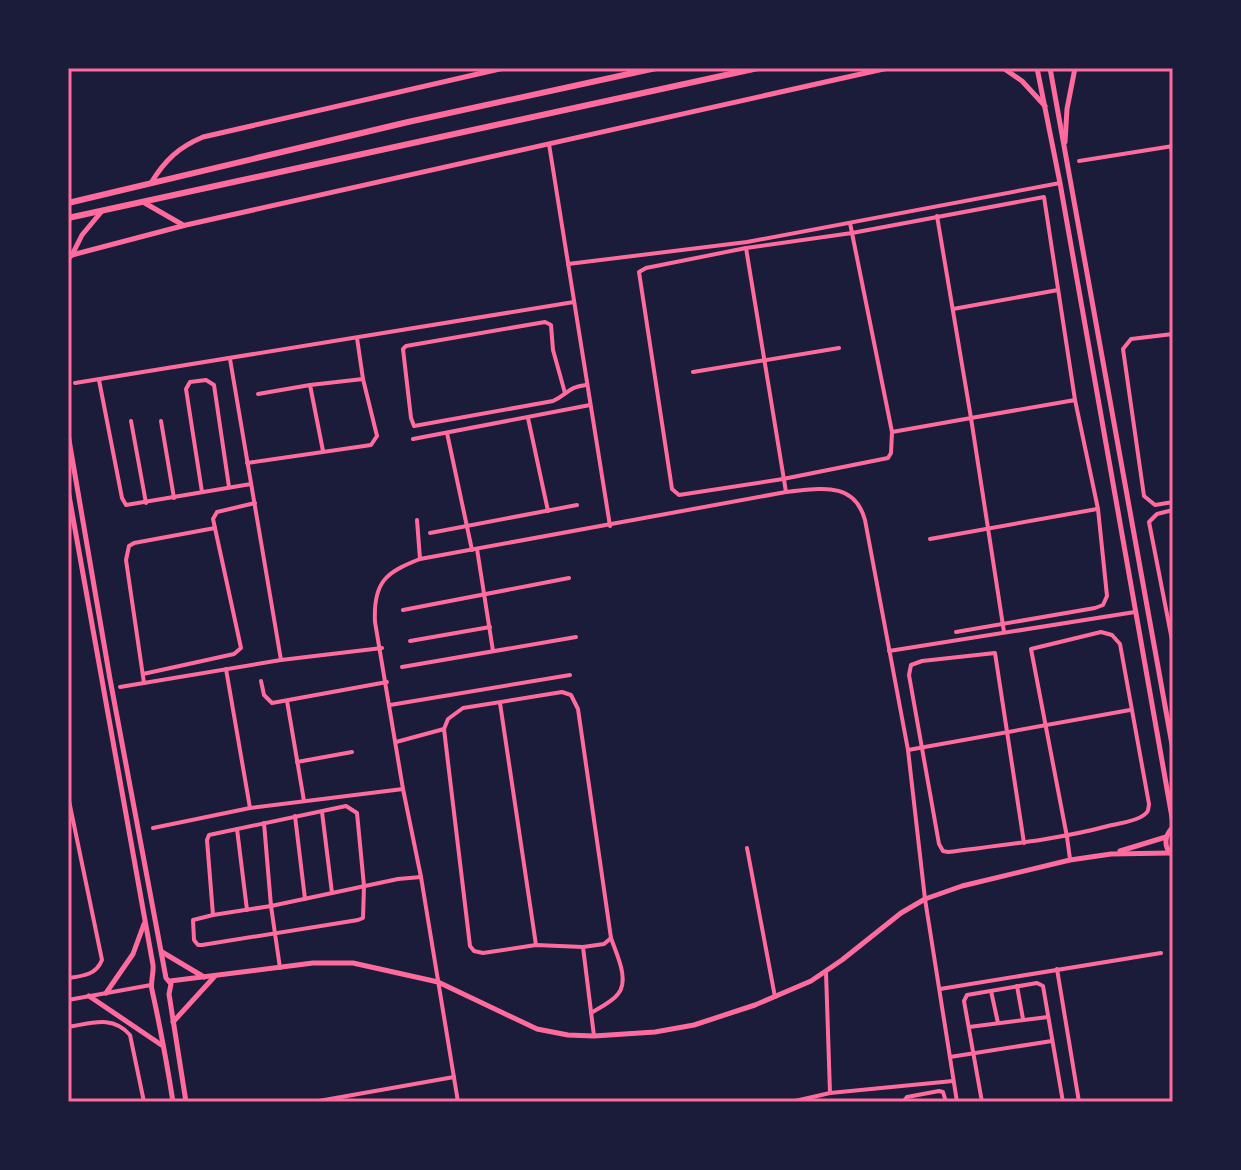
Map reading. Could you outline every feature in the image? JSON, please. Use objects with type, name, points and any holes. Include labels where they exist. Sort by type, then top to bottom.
[{"type":"highway","points":[[68,203],[419,119],[656,68]]},
{"type":"highway","points":[[68,218],[758,68]]},
{"type":"main road","points":[[151,183],[181,146],[203,137],[504,68]]},
{"type":"main road","points":[[70,257],[184,226],[888,68]]},
{"type":"main road","points":[[1003,68],[1022,81],[1046,107]]},
{"type":"main road","points":[[1037,68],[1173,825],[1166,837],[1171,855],[1111,854]]},
{"type":"main road","points":[[1050,68],[1173,750]]},
{"type":"main road","points":[[1066,160],[1067,109],[1075,68]]},
{"type":"main road","points":[[68,196],[76,201]]},
{"type":"main road","points":[[142,201],[184,226]]},
{"type":"main road","points":[[70,257],[82,235],[102,210]]},
{"type":"main road","points":[[68,434],[110,679],[161,951],[171,989],[169,994],[186,1102]]},
{"type":"main road","points":[[68,490],[145,922],[173,1102]]},
{"type":"main road","points":[[153,982],[313,963],[353,963],[438,982],[520,1023],[568,1035],[644,1033],[694,1025],[775,997],[826,972],[901,913],[925,899],[962,886],[1070,860],[1111,854],[1166,837]]},
{"type":"main road","points":[[106,993],[133,954],[145,922]]},
{"type":"main road","points":[[161,951],[204,977]]},
{"type":"main road","points":[[173,1022],[215,976]]},
{"type":"main road","points":[[154,994],[161,997],[169,994]]},
{"type":"main road","points":[[89,996],[164,1046]]},
{"type":"street","points":[[549,144],[610,526]]},
{"type":"street","points":[[1079,161],[1172,146],[1173,160]]},
{"type":"street","points":[[568,264],[747,242],[1060,183]]},
{"type":"street","points":[[850,223],[852,233],[892,432],[891,453],[885,460],[783,479],[682,495],[675,493],[638,276],[641,269],[746,248],[852,233],[1044,197],[1075,400],[1098,509],[1107,596],[1103,605],[956,632]]},
{"type":"street","points":[[937,216],[1004,632]]},
{"type":"street","points":[[746,248],[786,492]]},
{"type":"street","points":[[953,309],[1058,290]]},
{"type":"street","points":[[75,383],[574,302]]},
{"type":"street","points":[[565,393],[553,350],[551,325],[545,322],[403,349],[414,426],[553,401],[565,393],[571,387],[586,385]]},
{"type":"street","points":[[1173,334],[1131,339],[1123,349],[1144,496],[1155,505],[1173,502]]},
{"type":"street","points":[[247,463],[376,442],[357,338]]},
{"type":"street","points":[[693,372],[839,348]]},
{"type":"street","points":[[230,359],[281,660]]},
{"type":"street","points":[[258,394],[363,379]]},
{"type":"street","points":[[99,380],[123,501],[131,505],[251,484]]},
{"type":"street","points":[[202,492],[186,389],[190,382],[206,380],[214,385],[230,488]]},
{"type":"street","points":[[310,385],[323,451]]},
{"type":"street","points":[[892,432],[1075,400]]},
{"type":"street","points":[[413,439],[590,405]]},
{"type":"street","points":[[528,418],[548,511]]},
{"type":"street","points":[[131,421],[146,503]]},
{"type":"street","points":[[161,421],[174,498]]},
{"type":"street","points":[[447,433],[466,526],[485,595],[493,651]]},
{"type":"street","points":[[458,1102],[421,877],[395,743],[382,648],[375,622],[374,606],[378,593],[393,569],[420,559],[786,492],[831,488],[849,495],[861,505],[908,750],[925,899],[957,1102]]},
{"type":"street","points":[[143,674],[234,654],[241,648],[213,519],[217,512],[255,503]]},
{"type":"street","points":[[430,533],[577,505]]},
{"type":"street","points":[[930,539],[1098,509]]},
{"type":"street","points":[[1173,510],[1157,514],[1149,522],[1173,645]]},
{"type":"street","points":[[417,520],[420,559]]},
{"type":"street","points":[[144,683],[126,560],[129,546],[215,528]]},
{"type":"street","points":[[403,610],[569,578]]},
{"type":"street","points":[[888,651],[1135,612]]},
{"type":"street","points":[[410,641],[490,627]]},
{"type":"street","points":[[1024,843],[995,653],[922,661],[911,665],[909,675],[939,844],[943,851],[948,852],[1024,843],[1067,837],[1143,816],[1148,810],[1120,644],[1112,635],[1101,632],[1031,649],[1067,837],[1070,860]]},
{"type":"street","points":[[402,667],[576,637]]},
{"type":"street","points":[[120,687],[281,660],[382,648]]},
{"type":"street","points":[[226,669],[250,808]]},
{"type":"street","points":[[390,705],[570,675]]},
{"type":"street","points":[[261,681],[267,700],[272,703],[387,682]]},
{"type":"street","points":[[591,1013],[618,994],[623,979],[611,938],[575,702],[571,695],[562,692],[463,708],[448,719],[444,729],[470,946],[474,951],[483,953],[536,945],[583,947],[604,944],[611,938]]},
{"type":"street","points":[[287,701],[304,801]]},
{"type":"street","points":[[500,703],[536,945]]},
{"type":"street","points":[[908,750],[1130,710]]},
{"type":"street","points":[[395,743],[444,729]]},
{"type":"street","points":[[297,762],[352,752]]},
{"type":"street","points":[[153,828],[250,808],[403,789]]},
{"type":"street","points":[[68,796],[102,960],[98,969],[88,975],[68,978]]},
{"type":"street","points":[[213,915],[207,840],[213,833],[346,806],[357,813],[364,886],[363,918],[198,945],[194,940],[193,920],[364,886],[421,877]]},
{"type":"street","points":[[321,811],[332,893]]},
{"type":"street","points":[[295,816],[305,899]]},
{"type":"street","points":[[264,823],[280,968]]},
{"type":"street","points":[[237,828],[247,910]]},
{"type":"street","points":[[747,848],[775,997]]},
{"type":"street","points":[[583,947],[594,1036]]},
{"type":"street","points":[[940,989],[1161,953]]},
{"type":"street","points":[[1057,969],[1079,1102]]},
{"type":"street","points":[[826,972],[830,1093]]},
{"type":"street","points":[[68,1000],[153,982]]},
{"type":"street","points":[[982,1102],[964,1001],[967,995],[1037,983],[1043,986],[1063,1102]]},
{"type":"street","points":[[1017,986],[1023,1020]]},
{"type":"street","points":[[991,991],[998,1023]]},
{"type":"street","points":[[969,1027],[1048,1017]]},
{"type":"street","points":[[68,1027],[110,1021],[126,1030],[130,1035],[144,1102]]},
{"type":"street","points":[[950,1057],[1052,1041]]},
{"type":"street","points":[[313,1102],[454,1077]]},
{"type":"street","points":[[795,1101],[830,1093],[953,1081]]},
{"type":"street","points":[[903,1102],[907,1097],[939,1091],[943,1092],[946,1102]]}]
